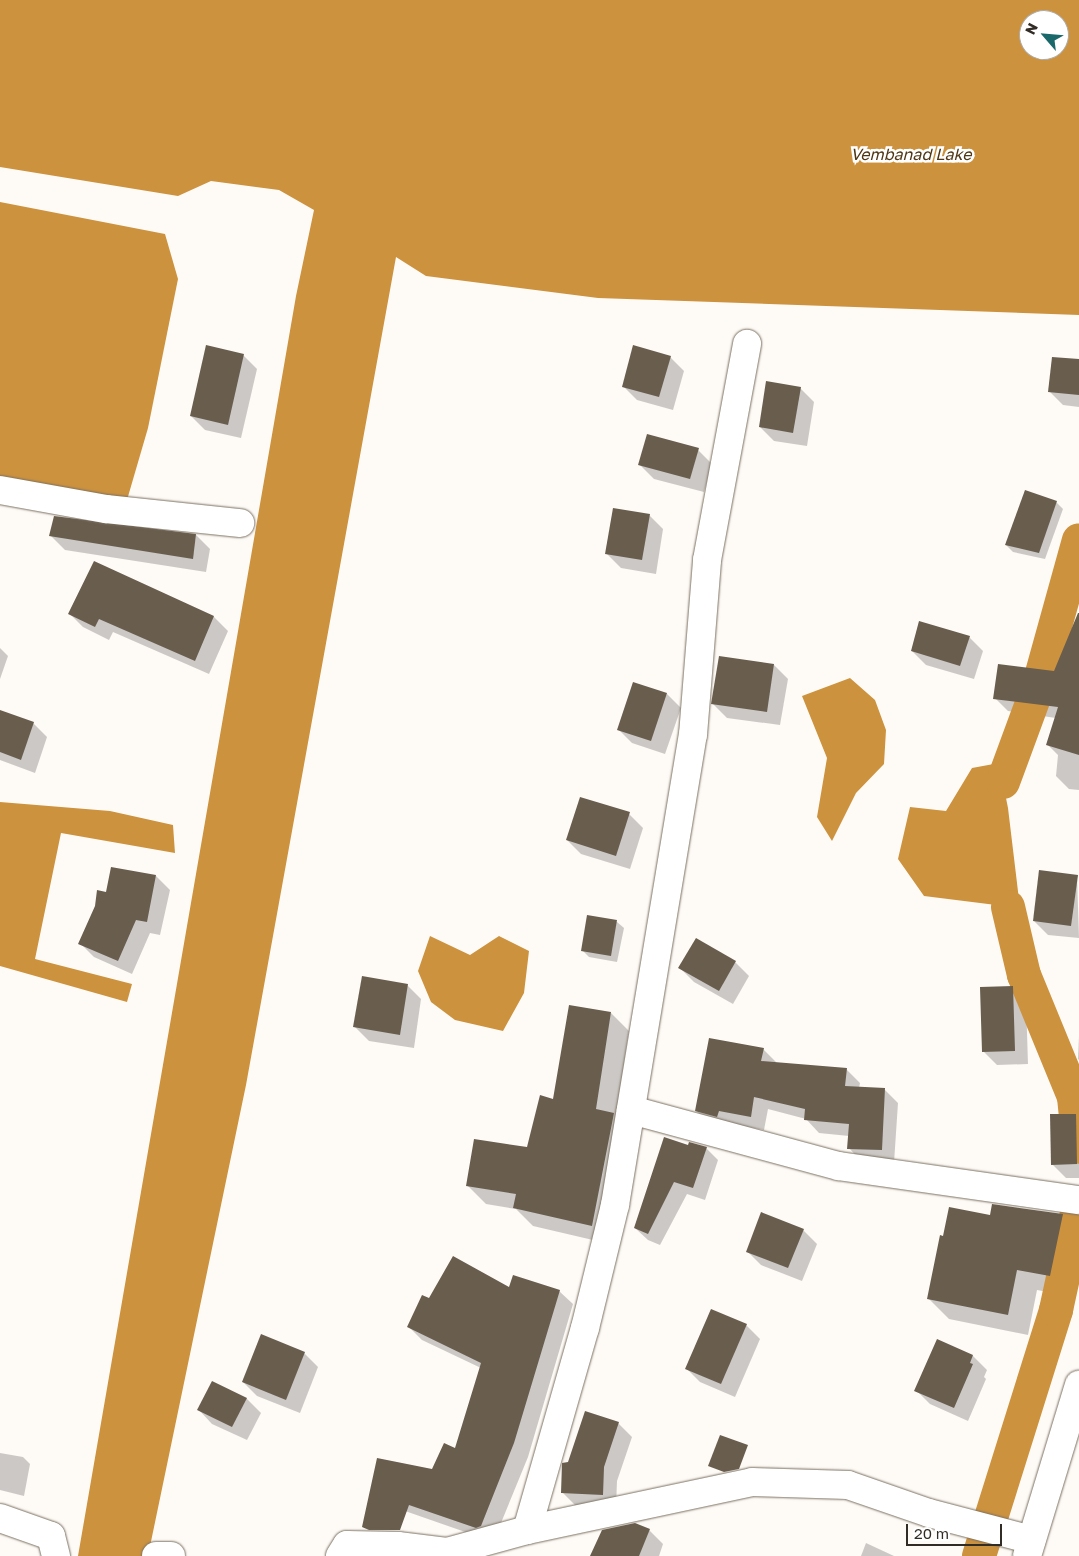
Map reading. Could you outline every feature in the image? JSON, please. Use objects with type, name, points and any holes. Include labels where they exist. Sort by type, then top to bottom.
[{"type":"street","points":[[527,1530],[585,1328],[615,1205],[693,735],[707,560],[737,387],[747,344]]},
{"type":"street","points":[[0,490],[106,509],[240,523]]},
{"type":"street","points":[[631,1110],[839,1166],[1074,1199]]},
{"type":"street","points":[[340,1556],[347,1545],[398,1546],[447,1552],[527,1530],[752,1482],[848,1485],[985,1528],[1029,1548],[1072,1430],[1079,1385]]},
{"type":"street","points":[[0,1518],[51,1536],[56,1556]]},
{"type":"street","points":[[156,1556],[171,1556]]},
{"type":"water","name":"Vembanad Lake","points":[[0,0],[1079,0],[1079,315],[598,298],[426,276],[396,257],[246,1085],[148,1556],[78,1556],[296,296],[314,210],[279,190],[211,181],[178,196],[0,167]]},
{"type":"water","points":[[0,202],[165,234],[178,279],[148,428],[127,500],[0,484]]},
{"type":"water","points":[[850,678],[875,700],[886,730],[884,764],[856,793],[832,841],[817,817],[827,758],[802,696]]},
{"type":"water","points":[[999,763],[1008,808],[1020,908],[924,896],[898,859],[910,807],[946,811],[972,768]]},
{"type":"water","points":[[0,802],[110,811],[173,825],[175,853],[61,833],[35,959],[132,984],[127,1002],[0,966]]},
{"type":"water","points":[[430,936],[470,955],[499,936],[529,951],[524,993],[503,1031],[455,1020],[431,1002],[418,971]]},
{"type":"building","points":[[206,345],[244,354],[228,425],[190,416]]},
{"type":"building","points":[[633,345],[671,356],[659,397],[622,387]]},
{"type":"building","points":[[1052,357],[1079,359],[1079,395],[1048,392]]},
{"type":"building","points":[[766,381],[801,387],[793,433],[759,427]]},
{"type":"building","points":[[647,434],[699,448],[690,479],[638,465]]},
{"type":"building","points":[[1025,490],[1057,501],[1039,553],[1005,545]]},
{"type":"building","points":[[613,508],[650,514],[642,560],[605,554]]},
{"type":"building","points":[[54,516],[196,534],[193,559],[49,536]]},
{"type":"building","points":[[94,561],[214,616],[195,661],[99,619],[95,627],[68,614]]},
{"type":"building","points":[[1078,613],[1079,755],[1046,745],[1058,707],[993,699],[998,664],[1054,671]]},
{"type":"building","points":[[919,621],[970,636],[960,666],[911,651]]},
{"type":"building","points":[[719,656],[774,664],[767,712],[711,704]]},
{"type":"building","points":[[633,682],[667,693],[651,741],[617,730]]},
{"type":"building","points":[[0,710],[34,722],[21,760],[0,752]]},
{"type":"building","points":[[580,797],[630,812],[616,856],[566,840]]},
{"type":"building","points":[[111,867],[156,875],[147,922],[136,920],[118,961],[78,944],[95,906],[97,890],[106,892]]},
{"type":"building","points":[[1039,870],[1078,875],[1071,926],[1033,921]]},
{"type":"building","points":[[587,915],[617,920],[611,956],[581,951]]},
{"type":"building","points":[[696,938],[736,961],[719,991],[678,968]]},
{"type":"building","points":[[362,976],[408,984],[400,1035],[353,1027]]},
{"type":"building","points":[[1013,986],[1015,1051],[982,1052],[980,987]]},
{"type":"building","points":[[569,1005],[611,1012],[596,1109],[614,1113],[592,1226],[513,1208],[516,1194],[466,1186],[474,1139],[527,1147],[540,1095],[553,1099]]},
{"type":"building","points":[[709,1038],[764,1048],[761,1061],[847,1068],[845,1086],[885,1088],[882,1150],[847,1149],[849,1124],[804,1120],[805,1109],[754,1097],[751,1117],[719,1111],[717,1117],[695,1111]]},
{"type":"building","points":[[1050,1114],[1076,1114],[1077,1164],[1051,1165]]},
{"type":"building","points":[[664,1137],[688,1145],[689,1142],[707,1147],[693,1188],[674,1182],[648,1234],[634,1228]]},
{"type":"building","points":[[992,1204],[1063,1214],[1050,1276],[1017,1270],[1008,1315],[927,1299],[940,1235],[943,1236],[949,1207],[990,1215]]},
{"type":"building","points":[[761,1212],[804,1229],[788,1268],[746,1252]]},
{"type":"building","points":[[453,1256],[509,1287],[513,1275],[560,1290],[514,1443],[481,1526],[476,1528],[409,1505],[400,1530],[369,1530],[362,1527],[377,1458],[432,1469],[444,1443],[455,1448],[481,1363],[407,1327],[422,1295],[429,1298]]},
{"type":"building","points":[[711,1309],[747,1324],[721,1384],[685,1369]]},
{"type":"building","points":[[261,1334],[305,1352],[286,1400],[242,1382]]},
{"type":"building","points":[[937,1339],[973,1355],[970,1363],[973,1364],[954,1408],[914,1391]]},
{"type":"building","points":[[212,1381],[247,1398],[232,1427],[197,1410]]},
{"type":"building","points":[[585,1411],[619,1422],[604,1467],[603,1495],[561,1493],[562,1463],[568,1462]]},
{"type":"building","points":[[720,1435],[748,1445],[739,1469],[724,1472],[708,1466]]},
{"type":"building","points":[[635,1523],[650,1529],[639,1556],[590,1556],[602,1530]]},
{"type":"waterway","points":[[1003,782],[1039,684],[1079,540]]},
{"type":"waterway","points":[[1008,907],[1024,975],[1074,1097],[1079,1147]]},
{"type":"waterway","points":[[979,1556],[1056,1310],[1079,1204]]}]
